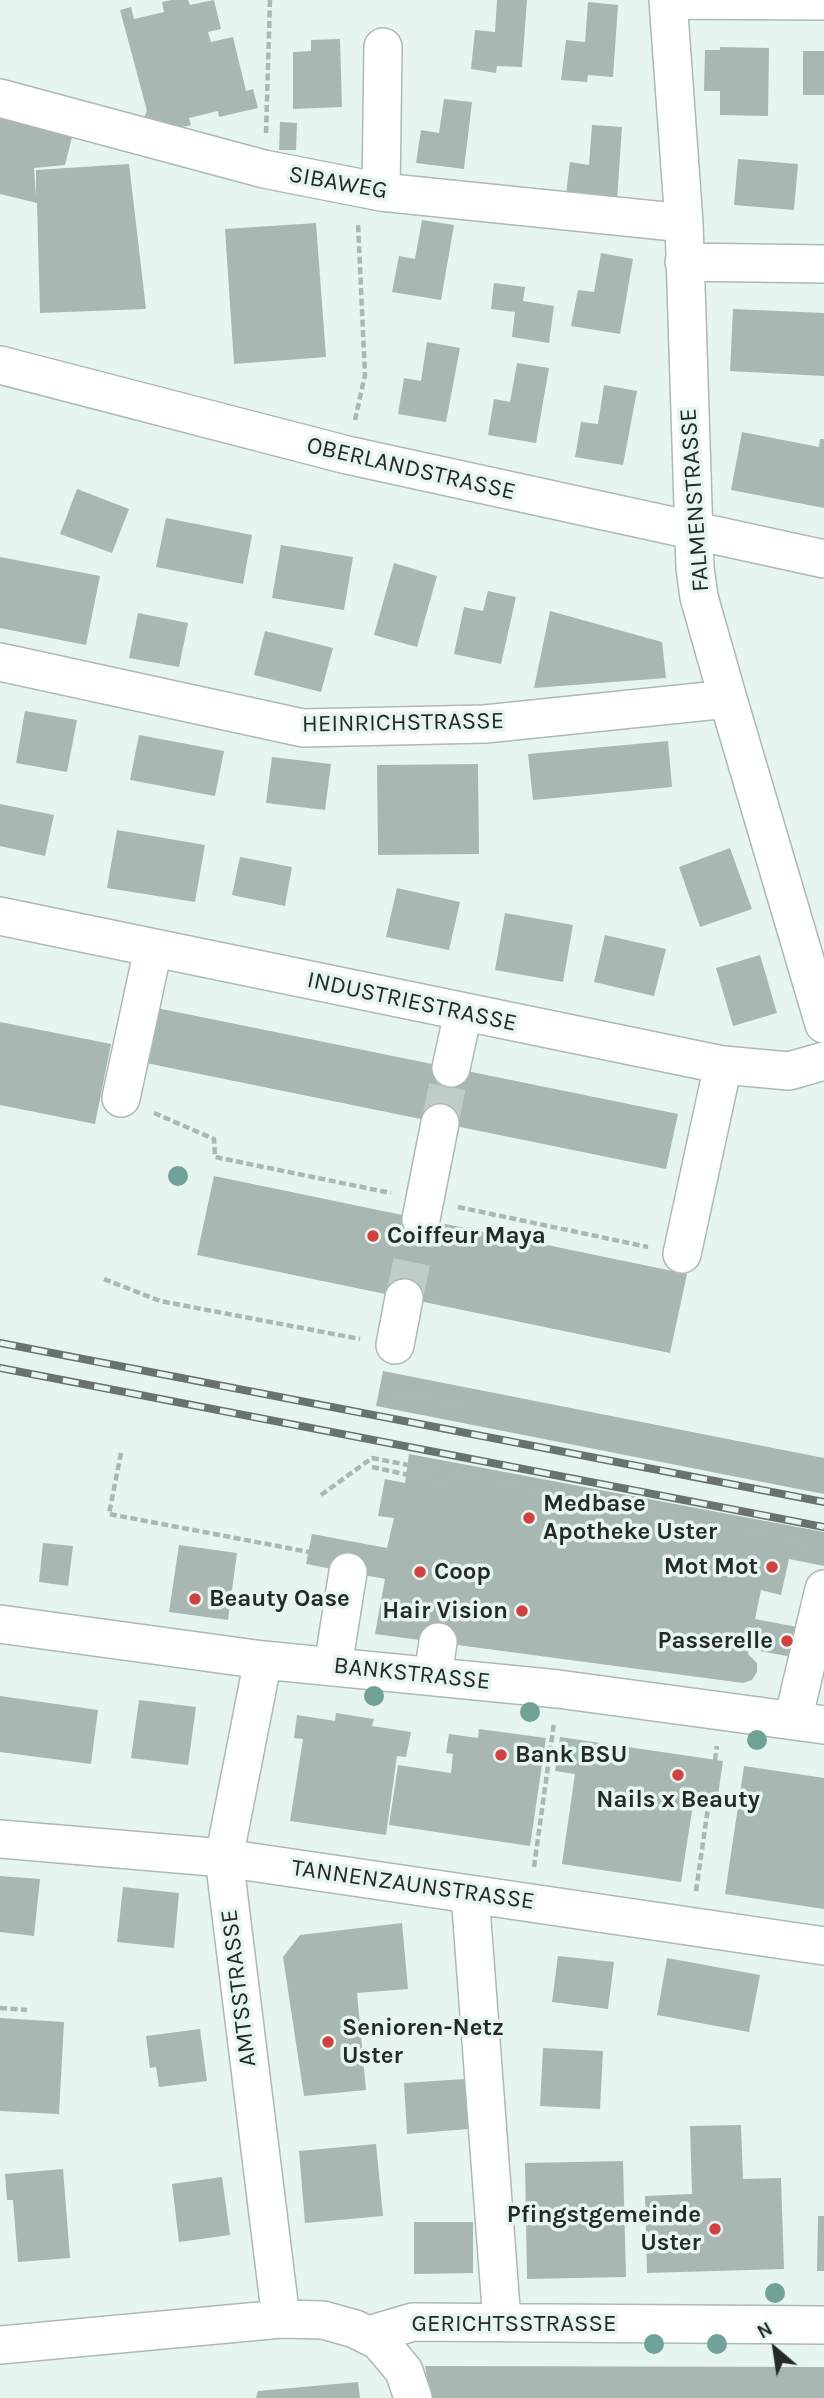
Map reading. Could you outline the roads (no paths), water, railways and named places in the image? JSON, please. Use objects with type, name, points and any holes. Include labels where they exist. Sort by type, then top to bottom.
[{"type":"street","points":[[668,0],[824,1]]},
{"type":"street","name":"FALMENSTRASSE","points":[[668,0],[684,223],[692,533],[699,597],[824,1024]]},
{"type":"street","points":[[370,190],[383,47]]},
{"type":"street","name":"SIBAWEG","points":[[0,98],[264,169],[370,190],[684,223]]},
{"type":"street","points":[[684,262],[824,264]]},
{"type":"street","name":"OBERLANDSTRASSE","points":[[0,365],[347,455],[692,533],[824,559]]},
{"type":"street","name":"HEINRICHSTRASSE","points":[[0,662],[303,728],[485,724],[728,699]]},
{"type":"street","name":"INDUSTRIESTRASSE","points":[[0,916],[723,1065],[789,1071],[824,1061]]},
{"type":"street","points":[[121,1098],[153,949]]},
{"type":"street","points":[[451,1068],[463,1013]]},
{"type":"street","points":[[682,1254],[723,1065]]},
{"type":"street","points":[[421,1219],[440,1122]]},
{"type":"street","points":[[395,1345],[404,1298]]},
{"type":"street","points":[[333,1666],[348,1572]]},
{"type":"street","points":[[814,1718],[824,1589]]},
{"type":"street","name":"BANKSTRASSE","points":[[0,1624],[263,1660],[333,1666],[435,1659],[558,1689],[814,1718]]},
{"type":"street","name":"AMTSSTRASSE","points":[[263,1660],[224,1858],[281,2319]]},
{"type":"street","name":"TANNENZAUNSTRASSE","points":[[0,1839],[224,1858],[824,1946]]},
{"type":"street","points":[[470,1894],[502,2322]]},
{"type":"street","points":[[0,2345],[281,2319],[323,2320],[369,2335],[398,2360],[413,2398]]},
{"type":"street","name":"GERICHTSSTRASSE","points":[[369,2335],[413,2322],[824,2325]]},
{"type":"tunnel","points":[[440,1123],[451,1068]]},
{"type":"tunnel","points":[[404,1298],[421,1219]]},
{"type":"railway","points":[[0,1343],[824,1502]]},
{"type":"railway","points":[[0,1368],[824,1527]]},
{"type":"place","name":"Coiffeur Maya","points":[[373,1236]]},
{"type":"place","name":"Medbase Apotheke Uster","points":[[529,1518]]},
{"type":"place","name":"Mot Mot","points":[[772,1567]]},
{"type":"place","name":"Coop","points":[[420,1572]]},
{"type":"place","name":"Beauty Oase","points":[[195,1599]]},
{"type":"place","name":"Hair Vision","points":[[522,1611]]},
{"type":"place","name":"Passerelle","points":[[787,1641]]},
{"type":"place","name":"Bank BSU","points":[[501,1755]]},
{"type":"place","name":"Nails x Beauty","points":[[678,1775]]},
{"type":"place","name":"Senioren-Netz Uster","points":[[328,2042]]},
{"type":"place","name":"Pfingstgemeinde Uster","points":[[715,2229]]}]
